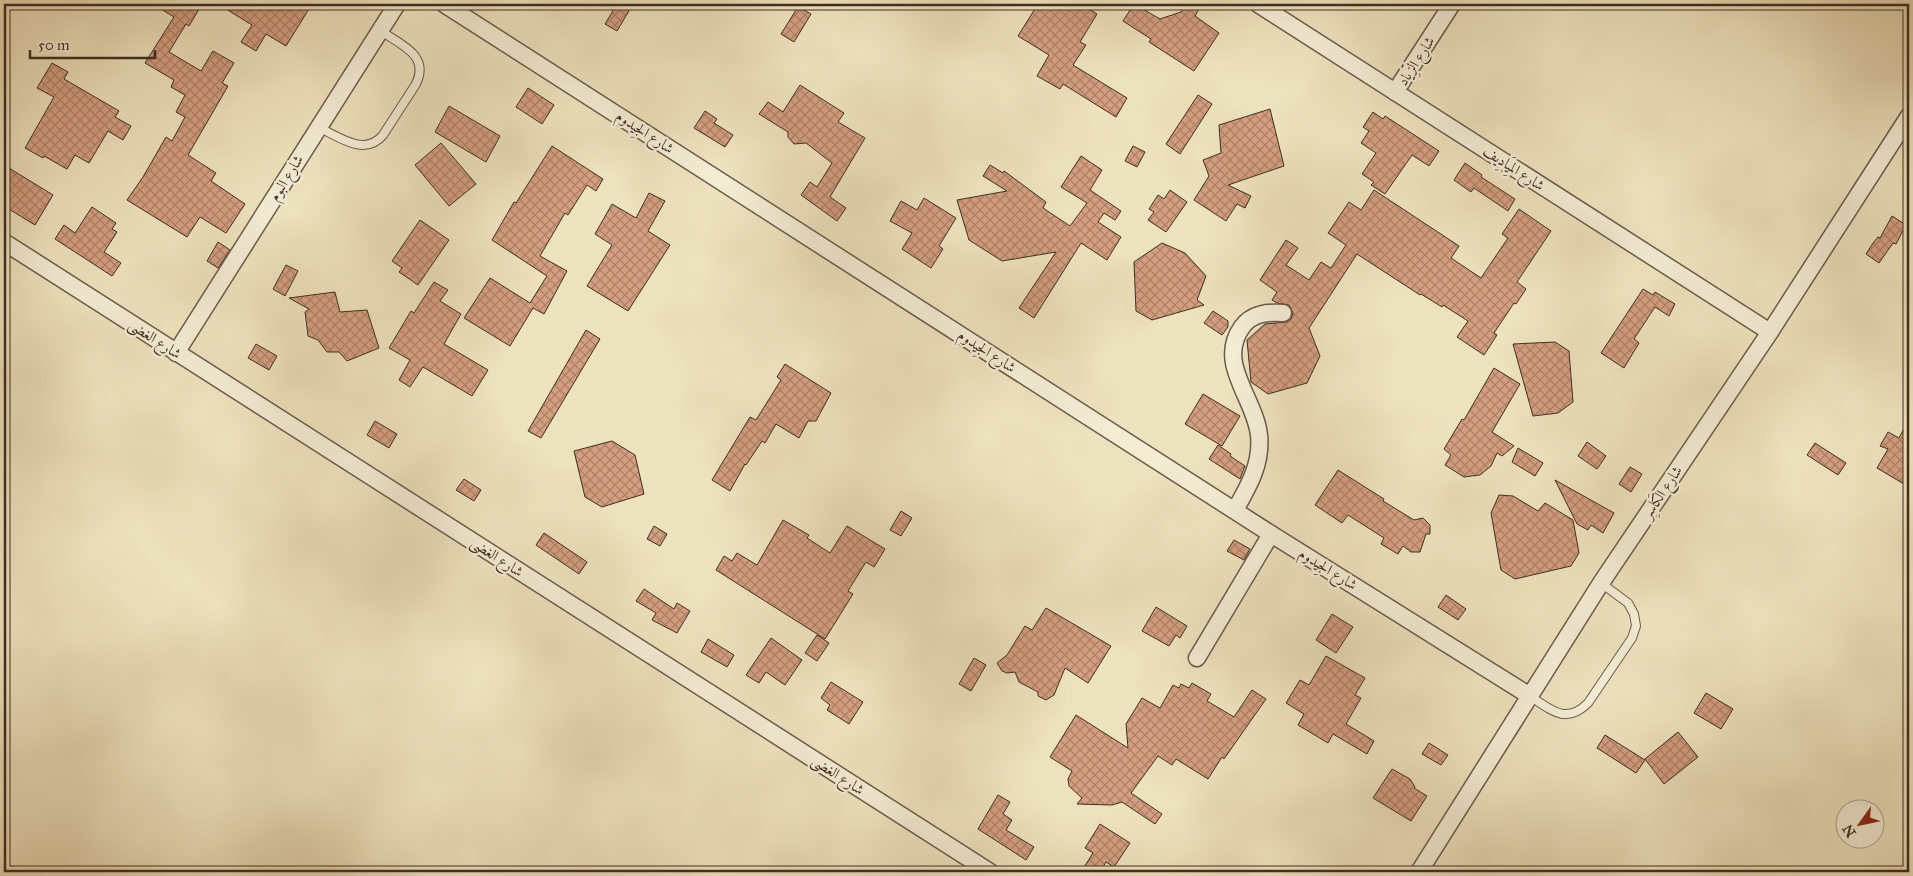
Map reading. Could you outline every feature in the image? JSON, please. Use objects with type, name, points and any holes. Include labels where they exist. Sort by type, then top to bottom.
[{"type":"street","name":"شارع البوم","points":[[176,353],[398,4]]},
{"type":"street","name":"شارع الجِيدوم","points":[[444,4],[1271,534],[1530,696]]},
{"type":"street","name":"شارع المِيَادِيف","points":[[1258,4],[1770,332]]},
{"type":"street","name":"شارع الزِّياد","points":[[1395,92],[1452,4]]},
{"type":"street","name":"شارع الكَاسِر","points":[[1419,872],[1601,583],[1770,332],[1909,116]]},
{"type":"street","name":"شارع الغضى","points":[[4,242],[990,872]]},
{"type":"street","points":[[1235,510],[1249,487],[1256,470],[1259,443],[1254,416],[1233,363],[1232,349],[1236,335],[1244,324],[1256,316],[1269,312],[1283,313]]},
{"type":"street","points":[[1197,658],[1271,534]]},
{"type":"lane","points":[[318,127],[363,146],[371,146],[383,136],[416,84],[420,76],[421,66],[411,51],[381,31]]},
{"type":"lane","points":[[1530,696],[1557,714],[1578,712],[1588,703],[1632,638],[1636,620],[1632,608],[1601,583]]},
{"type":"building","points":[[153,4],[202,4],[189,26],[186,24],[169,52],[201,71],[213,51],[234,63],[222,83],[228,86],[188,155],[216,173],[211,181],[245,204],[226,233],[200,217],[187,237],[127,200],[166,137],[172,141],[185,117],[176,112],[185,95],[171,87],[174,80],[145,63],[174,17]]},
{"type":"building","points":[[218,4],[312,4],[286,46],[266,34],[256,51],[241,42],[252,25]]},
{"type":"building","points":[[617,4],[633,4],[617,31],[605,24]]},
{"type":"building","points":[[1038,4],[1081,4],[1097,14],[1080,42],[1086,45],[1073,65],[1127,98],[1116,117],[1063,84],[1060,89],[1037,76],[1049,55],[1018,36]]},
{"type":"building","points":[[1134,4],[1160,19],[1181,12],[1186,4],[1202,4],[1195,16],[1219,33],[1194,71],[1149,42],[1151,39],[1123,21]]},
{"type":"building","points":[[798,7],[811,14],[794,42],[781,34]]},
{"type":"building","points":[[52,63],[68,72],[64,79],[119,111],[115,117],[131,126],[123,140],[108,131],[89,163],[75,155],[67,169],[25,148],[54,97],[37,88]]},
{"type":"building","points":[[800,85],[844,113],[838,122],[865,138],[830,197],[846,208],[837,221],[801,195],[810,182],[817,187],[832,163],[806,143],[794,144],[788,137],[788,132],[759,114],[768,102],[783,112]]},
{"type":"building","points":[[528,88],[554,105],[542,124],[516,107]]},
{"type":"building","points":[[1198,95],[1212,104],[1180,154],[1166,144]]},
{"type":"building","points":[[449,106],[500,136],[486,162],[435,132]]},
{"type":"building","points":[[1270,109],[1284,166],[1228,185],[1251,196],[1245,208],[1237,204],[1226,221],[1194,200],[1209,176],[1203,160],[1221,153],[1219,125]]},
{"type":"building","points":[[705,111],[717,119],[714,123],[733,135],[725,147],[694,128]]},
{"type":"building","points":[[1373,112],[1383,119],[1385,116],[1439,151],[1429,166],[1412,155],[1385,194],[1371,185],[1374,182],[1362,174],[1376,153],[1361,143],[1369,131],[1363,127]]},
{"type":"building","points":[[441,143],[476,184],[449,206],[415,165]]},
{"type":"building","points":[[552,146],[603,179],[596,191],[587,185],[568,215],[565,213],[540,256],[567,271],[544,314],[533,308],[510,346],[464,318],[490,278],[530,303],[547,276],[492,240],[514,202],[516,203]]},
{"type":"building","points":[[1133,146],[1145,152],[1137,167],[1125,161]]},
{"type":"building","points":[[1081,156],[1102,170],[1090,190],[1121,211],[1115,220],[1104,213],[1098,222],[1121,237],[1107,260],[1081,243],[1034,318],[1019,308],[1056,252],[1002,261],[969,240],[957,200],[1007,191],[983,176],[990,165],[1003,173],[1004,171],[1046,202],[1043,208],[1070,226],[1087,203],[1061,187]]},
{"type":"building","points":[[1465,163],[1482,175],[1481,177],[1515,199],[1508,211],[1474,188],[1471,192],[1454,180]]},
{"type":"building","points":[[4,165],[53,195],[35,225],[4,206]]},
{"type":"building","points":[[1170,190],[1187,202],[1166,232],[1148,220],[1154,212],[1149,209],[1158,195],[1164,199]]},
{"type":"building","points":[[1374,190],[1459,246],[1451,258],[1481,278],[1508,238],[1502,234],[1519,209],[1551,231],[1517,282],[1526,289],[1494,333],[1497,335],[1484,355],[1457,337],[1468,321],[1443,305],[1442,307],[1420,295],[1357,254],[1309,328],[1320,356],[1307,383],[1268,394],[1251,382],[1247,340],[1265,324],[1287,322],[1291,319],[1293,313],[1289,305],[1272,300],[1277,292],[1260,280],[1286,240],[1298,248],[1286,265],[1309,280],[1321,262],[1331,268],[1346,245],[1328,233],[1349,202],[1361,210]]},
{"type":"building","points":[[649,193],[665,201],[648,231],[670,245],[628,311],[587,286],[612,245],[595,234],[612,204],[636,218]]},
{"type":"building","points":[[924,198],[956,218],[939,246],[943,249],[931,268],[902,249],[912,233],[890,221],[901,201],[917,210]]},
{"type":"building","points":[[92,207],[116,223],[112,229],[117,232],[104,252],[121,263],[112,276],[55,239],[64,225],[75,233]]},
{"type":"building","points":[[1892,216],[1906,225],[1896,244],[1893,243],[1879,263],[1866,254],[1878,237],[1880,238]]},
{"type":"building","points":[[420,220],[449,240],[418,285],[399,272],[402,268],[392,261]]},
{"type":"building","points":[[218,242],[230,250],[218,268],[207,261]]},
{"type":"building","points":[[1162,243],[1185,253],[1206,276],[1197,300],[1204,305],[1152,320],[1136,311],[1134,262]]},
{"type":"building","points":[[286,265],[298,271],[285,296],[273,289]]},
{"type":"building","points":[[434,282],[448,290],[440,301],[461,314],[444,344],[488,370],[472,396],[423,367],[410,387],[399,380],[410,360],[389,348],[411,311],[414,313]]},
{"type":"building","points":[[1643,289],[1653,295],[1655,292],[1675,304],[1669,316],[1655,307],[1634,339],[1639,343],[1624,368],[1601,353]]},
{"type":"building","points":[[335,292],[340,312],[367,310],[379,348],[347,361],[339,352],[327,352],[318,340],[308,336],[305,312],[309,309],[289,298]]},
{"type":"building","points":[[1213,311],[1228,321],[1228,327],[1222,335],[1204,323]]},
{"type":"building","points":[[586,330],[600,339],[541,438],[528,431]]},
{"type":"building","points":[[1555,342],[1569,351],[1573,402],[1558,413],[1533,416],[1513,344]]},
{"type":"building","points":[[256,344],[277,356],[269,370],[248,358]]},
{"type":"building","points":[[785,364],[831,393],[816,421],[808,421],[799,438],[776,424],[765,443],[762,441],[745,464],[730,491],[712,480],[750,417],[756,420],[781,380],[777,377]]},
{"type":"building","points":[[1494,368],[1520,384],[1492,432],[1514,446],[1502,456],[1497,453],[1491,466],[1480,475],[1464,477],[1445,465],[1451,455],[1444,449],[1462,419],[1464,420]]},
{"type":"building","points":[[1203,394],[1240,416],[1222,446],[1185,424]]},
{"type":"building","points":[[1909,419],[1909,487],[1877,468],[1888,449],[1880,446],[1888,432],[1899,438]]},
{"type":"building","points":[[375,421],[397,434],[389,448],[367,435]]},
{"type":"building","points":[[612,441],[635,455],[644,494],[602,507],[585,497],[574,451]]},
{"type":"building","points":[[1587,442],[1606,456],[1597,469],[1578,456]]},
{"type":"building","points":[[1815,443],[1846,463],[1838,475],[1807,455]]},
{"type":"building","points":[[1218,445],[1245,466],[1240,479],[1209,459]]},
{"type":"building","points":[[1518,448],[1543,463],[1535,476],[1512,462]]},
{"type":"building","points":[[1630,467],[1642,474],[1631,492],[1619,484]]},
{"type":"building","points":[[1338,470],[1414,520],[1423,518],[1430,525],[1430,534],[1426,534],[1420,552],[1411,552],[1403,546],[1398,554],[1381,544],[1384,538],[1348,515],[1342,523],[1315,505]]},
{"type":"building","points":[[464,479],[481,490],[474,501],[456,490]]},
{"type":"building","points":[[1555,480],[1614,513],[1603,533],[1591,525],[1588,530],[1577,524]]},
{"type":"building","points":[[1499,495],[1513,496],[1538,511],[1545,503],[1573,520],[1579,553],[1571,566],[1515,579],[1501,570],[1491,513]]},
{"type":"building","points":[[901,511],[912,518],[901,536],[890,530]]},
{"type":"building","points":[[783,520],[809,535],[807,538],[830,553],[847,526],[885,549],[874,567],[866,562],[848,591],[853,594],[825,639],[716,570],[724,556],[732,561],[737,553],[757,565]]},
{"type":"building","points":[[654,526],[667,534],[660,546],[647,539]]},
{"type":"building","points":[[544,533],[587,562],[579,574],[536,545]]},
{"type":"building","points":[[1234,540],[1250,549],[1244,560],[1227,551]]},
{"type":"building","points":[[644,589],[674,609],[677,603],[690,611],[677,633],[652,620],[656,613],[636,601]]},
{"type":"building","points":[[1446,595],[1466,609],[1458,620],[1438,607]]},
{"type":"building","points":[[1156,607],[1187,626],[1180,638],[1176,635],[1169,646],[1142,631]]},
{"type":"building","points":[[1046,608],[1111,646],[1088,683],[1065,668],[1054,695],[1046,700],[1038,696],[1038,692],[1019,682],[1015,672],[1007,673],[1002,671],[997,663],[1007,655],[1025,626],[1032,630]]},
{"type":"building","points":[[1332,614],[1353,627],[1336,653],[1316,640]]},
{"type":"building","points":[[817,635],[829,643],[817,661],[805,653]]},
{"type":"building","points":[[771,638],[802,660],[785,685],[766,672],[759,683],[746,675]]},
{"type":"building","points":[[708,639],[734,655],[727,667],[701,652]]},
{"type":"building","points":[[1326,656],[1365,678],[1355,695],[1361,698],[1346,724],[1374,741],[1367,754],[1333,734],[1328,743],[1298,725],[1304,714],[1286,703],[1300,680],[1309,685]]},
{"type":"building","points":[[974,658],[986,665],[971,691],[959,684]]},
{"type":"building","points":[[831,682],[863,702],[849,724],[827,710],[830,705],[821,698]]},
{"type":"building","points":[[1192,683],[1211,694],[1207,701],[1234,717],[1252,690],[1266,699],[1224,759],[1222,757],[1208,779],[1176,759],[1172,765],[1158,756],[1131,793],[1162,814],[1155,824],[1122,802],[1112,805],[1077,804],[1082,798],[1069,786],[1068,779],[1072,771],[1050,757],[1076,715],[1128,748],[1126,724],[1142,698],[1160,708],[1173,685],[1179,688],[1181,684],[1189,688]]},
{"type":"building","points":[[1706,693],[1733,709],[1721,729],[1694,713]]},
{"type":"building","points":[[1678,732],[1698,757],[1664,784],[1645,759]]},
{"type":"building","points":[[1605,735],[1645,760],[1636,773],[1597,748]]},
{"type":"building","points":[[1429,743],[1448,755],[1441,765],[1422,754]]},
{"type":"building","points":[[1392,769],[1410,779],[1414,788],[1427,796],[1411,821],[1373,798]]},
{"type":"building","points":[[998,795],[1010,802],[1003,814],[1012,820],[1006,830],[1034,847],[1026,860],[978,829]]},
{"type":"building","points":[[1100,824],[1130,843],[1114,867],[1106,862],[1100,872],[1081,872],[1093,853],[1085,848]]}]
